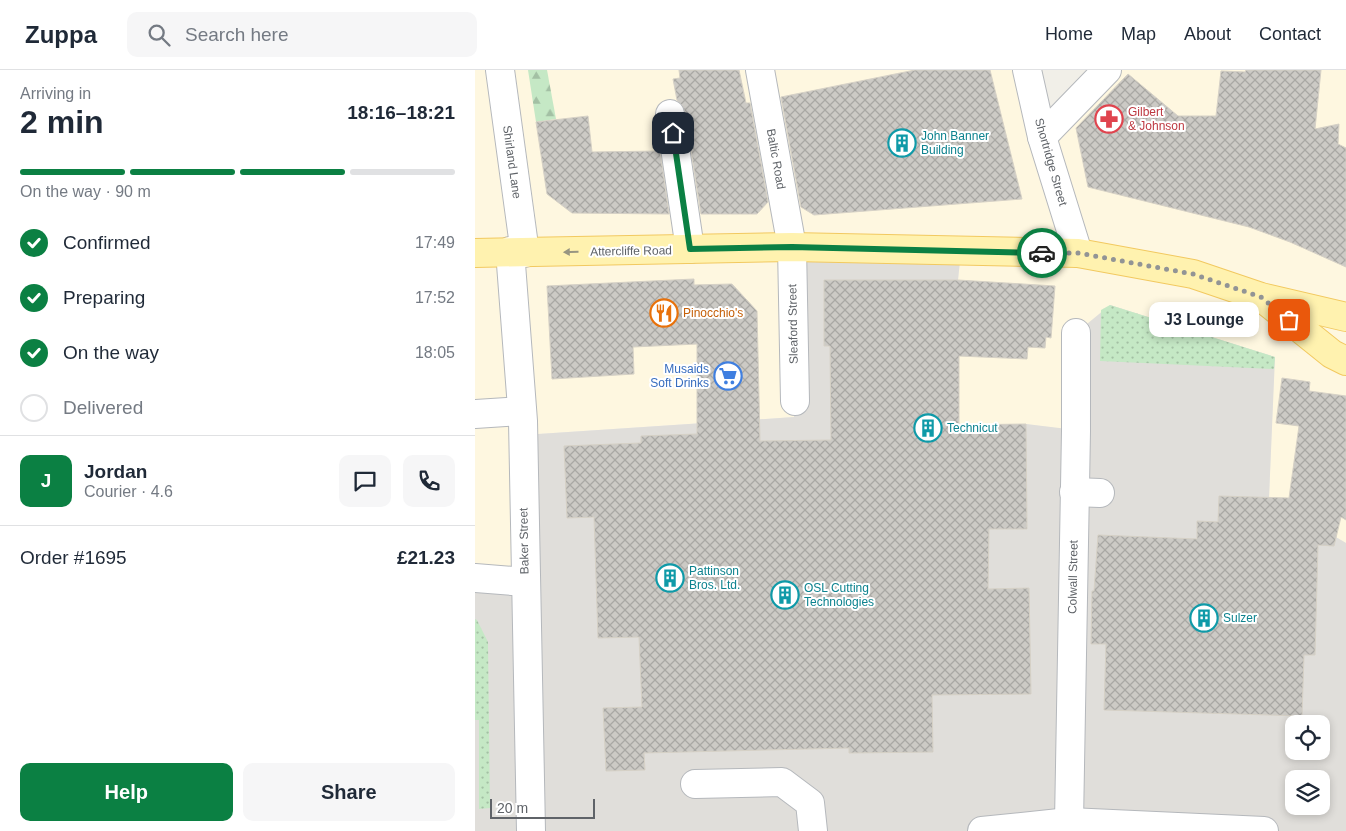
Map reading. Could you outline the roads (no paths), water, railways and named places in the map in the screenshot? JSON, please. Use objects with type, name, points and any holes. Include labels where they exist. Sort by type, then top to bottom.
[{"type":"main road","name":"Attercliffe Road","points":[[475,253],[792,247],[1078,253],[1193,274],[1261,297],[1346,317]]},
{"type":"main road","name":"Attercliffe Road","points":[[1261,297],[1332,354],[1346,361]]},
{"type":"street","name":"Shirland Lane","points":[[500,70],[518,252]]},
{"type":"street","name":"Baltic Road","points":[[760,70],[792,247]]},
{"type":"street","name":"Shortridge Street","points":[[1027,70],[1042,137],[1078,253]]},
{"type":"street","points":[[1042,137],[1107,70]]},
{"type":"street","points":[[670,114],[690,249]]},
{"type":"street","name":"Sleaford Street","points":[[792,247],[795,401]]},
{"type":"street","name":"Baker Street","points":[[518,252],[531,831]]},
{"type":"street","name":"Colwall Street","points":[[1069,822],[1087,493],[1087,404],[1076,333]]},
{"type":"street","points":[[475,414],[522,411]]},
{"type":"street","points":[[475,578],[525,582]]},
{"type":"street","points":[[695,784],[782,782],[810,803],[813,831]]},
{"type":"street","points":[[982,831],[1069,822],[1264,831]]},
{"type":"place","name":"Gilbert & Johnson","points":[[1109,119]]},
{"type":"place","name":"John Banner Building","points":[[902,143]]},
{"type":"place","name":"Pinocchio's","points":[[664,313]]},
{"type":"place","name":"J3 Lounge","points":[[1289,320]]},
{"type":"place","name":"Musaids Soft Drinks","points":[[728,376]]},
{"type":"place","name":"Technicut","points":[[928,428]]},
{"type":"place","name":"Pattinson Bros. Ltd.","points":[[670,578]]},
{"type":"place","name":"OSL Cutting Technologies","points":[[785,595]]},
{"type":"place","name":"Sulzer","points":[[1204,618]]}]
